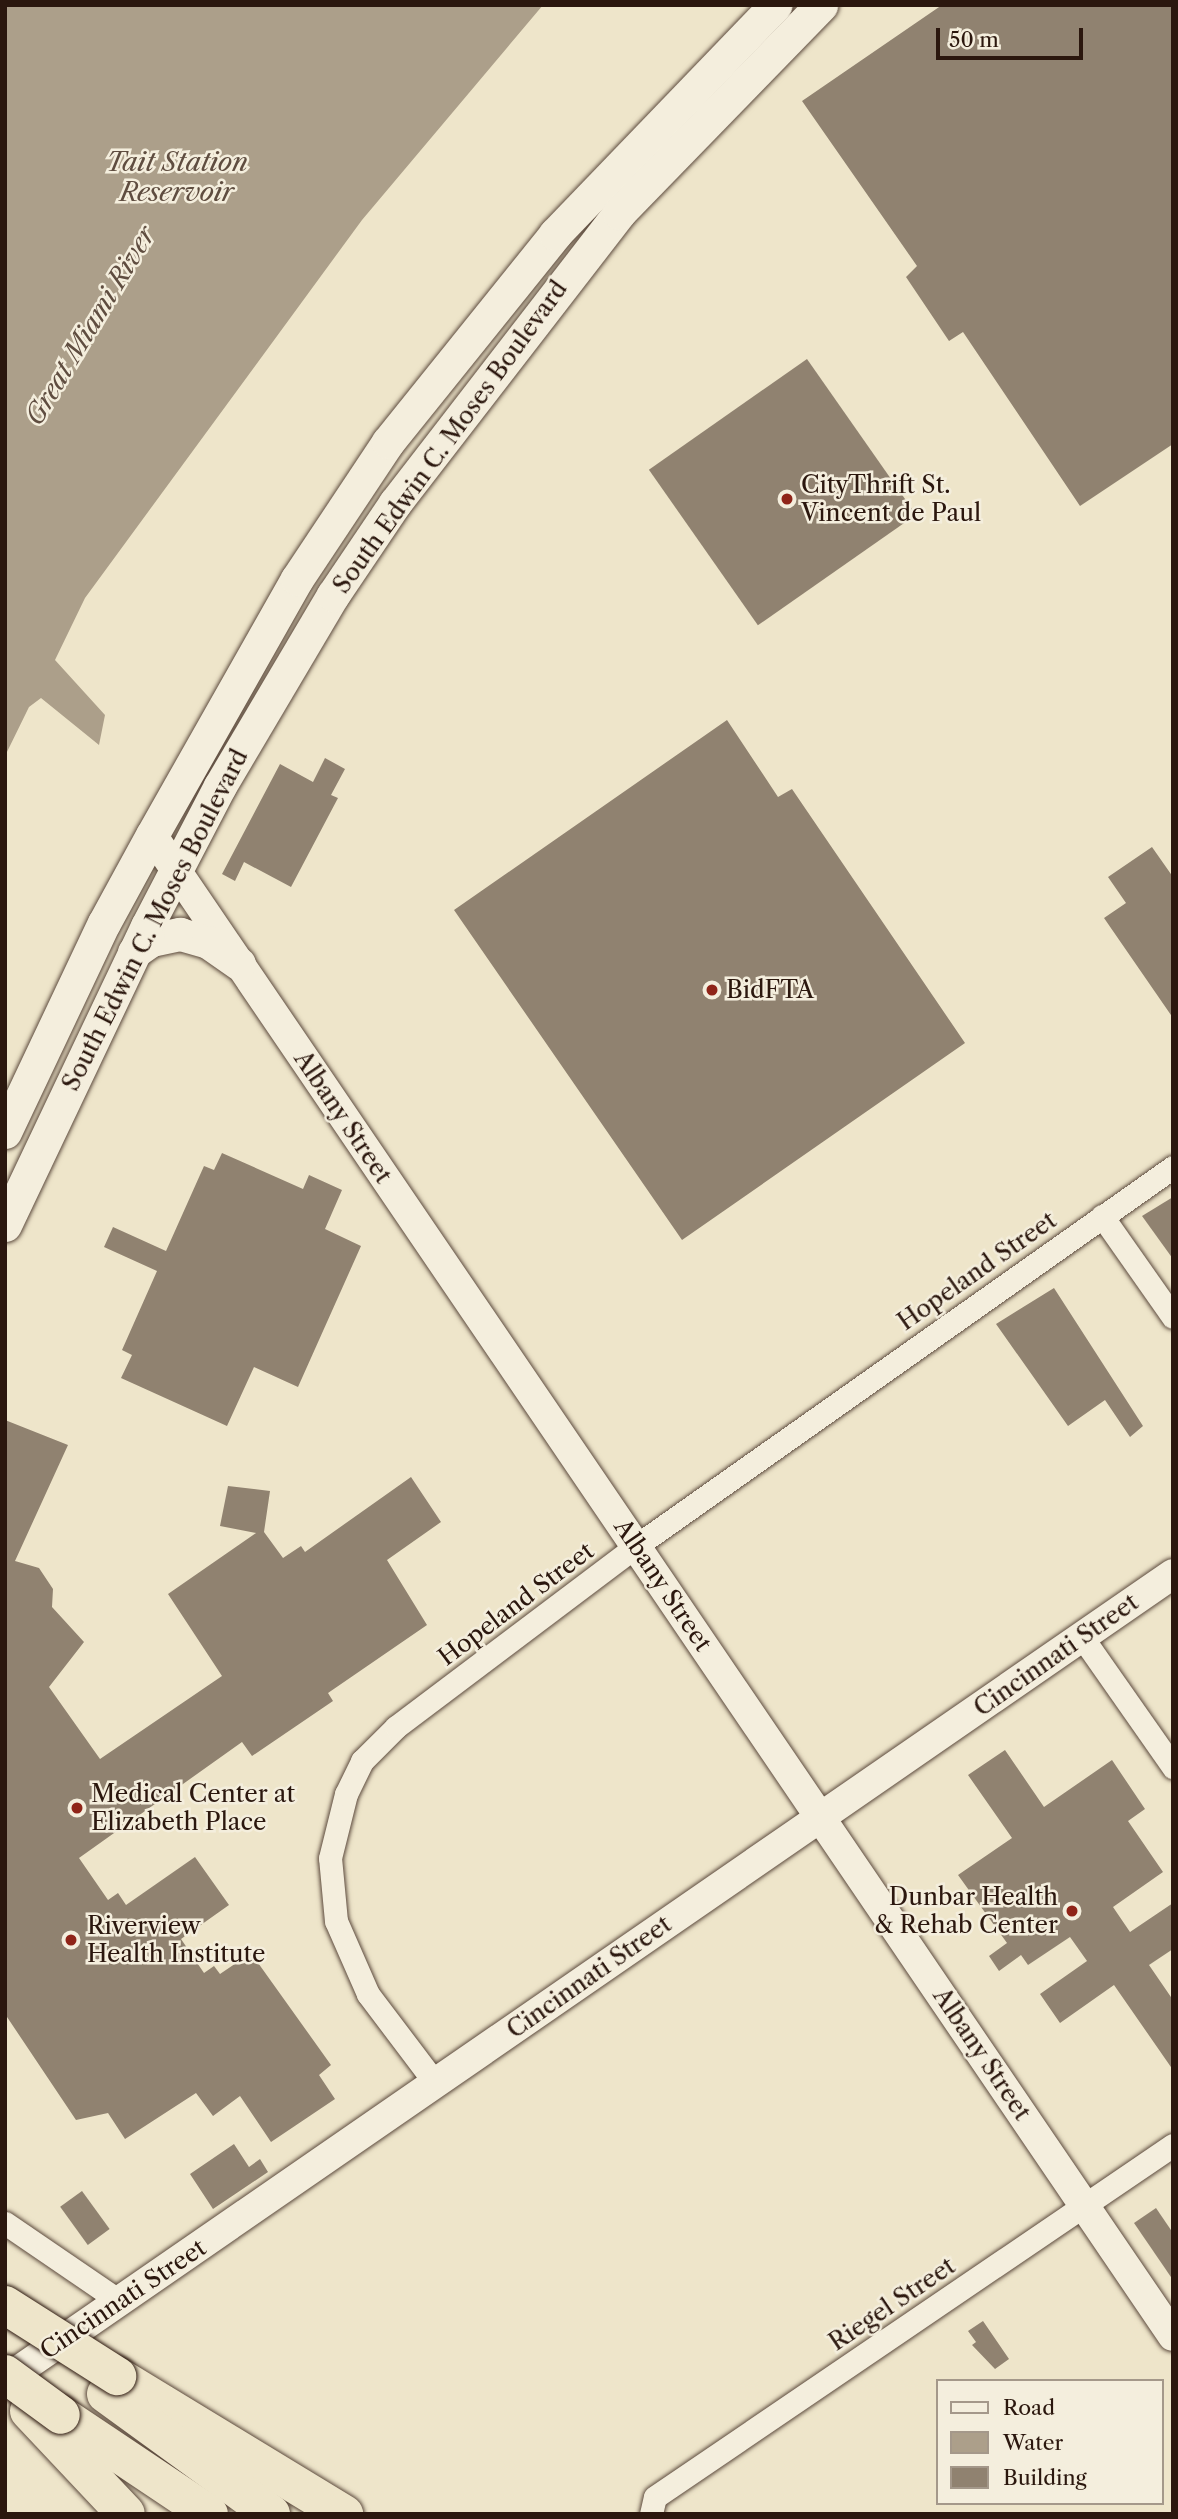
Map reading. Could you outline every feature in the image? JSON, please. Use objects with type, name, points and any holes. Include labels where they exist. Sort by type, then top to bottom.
[{"type":"highway","points":[[5,2305],[107,2381],[271,2514]]},
{"type":"highway","points":[[5,2323],[107,2381],[292,2479],[367,2514]]},
{"type":"highway","points":[[5,2374],[52,2421],[126,2514]]},
{"type":"highway","points":[[5,2387],[52,2421],[209,2514]]},
{"type":"highway","points":[[292,2479],[344,2514]]},
{"type":"main road","name":"South Edwin C. Moses Boulevard","points":[[5,1132],[104,923],[152,835],[297,579],[388,442],[555,234],[775,5]]},
{"type":"main road","name":"South Edwin C. Moses Boulevard","points":[[5,1225],[134,952],[176,870],[289,667],[395,503],[619,213],[821,5]]},
{"type":"main road","points":[[134,952],[151,940],[180,934],[208,942],[239,964]]},
{"type":"street","name":"Albany Street","points":[[152,835],[1173,2336]]},
{"type":"street","name":"Hopeland Street","points":[[436,2084],[368,1994],[336,1922],[330,1858],[346,1794],[362,1761],[396,1727],[636,1546],[1173,1167]]},
{"type":"street","points":[[1102,1216],[1173,1317]]},
{"type":"street","name":"Cincinnati Street","points":[[5,2380],[1173,1574]]},
{"type":"street","points":[[1082,1637],[1173,1767]]},
{"type":"street","name":"Riegel Street","points":[[651,2514],[655,2497],[1173,2145]]},
{"type":"street","points":[[5,2223],[118,2300]]},
{"type":"water","name":"Tait Station Reservoir","points":[[5,5],[543,5],[362,220],[85,598],[55,660],[105,715],[99,745],[41,698],[29,707],[5,756]]},
{"type":"building","points":[[942,5],[1173,5],[1173,444],[1080,506],[963,332],[949,341],[906,277],[917,266],[802,101]]},
{"type":"building","name":"CityThrift St. Vincent de Paul","points":[[807,359],[916,515],[758,625],[649,470]]},
{"type":"building","points":[[727,720],[778,797],[792,789],[965,1043],[682,1240],[454,910]]},
{"type":"building","points":[[325,758],[345,769],[331,795],[338,798],[291,887],[244,862],[235,881],[222,874],[280,764],[313,782]]},
{"type":"building","points":[[1152,847],[1173,877],[1173,1018],[1104,918],[1126,903],[1108,877]]},
{"type":"building","points":[[222,1153],[303,1189],[309,1175],[342,1190],[325,1229],[361,1246],[298,1387],[254,1367],[227,1426],[121,1378],[132,1355],[122,1350],[157,1271],[104,1247],[113,1227],[166,1251],[204,1166],[214,1170]]},
{"type":"building","points":[[1173,1197],[1173,1259],[1142,1216]]},
{"type":"building","points":[[1054,1288],[1143,1426],[1130,1437],[1105,1400],[1068,1426],[996,1324]]},
{"type":"building","name":"Medical Center at Elizabeth Place","points":[[5,1420],[68,1445],[15,1561],[39,1568],[53,1589],[52,1607],[84,1642],[49,1687],[100,1759],[222,1676],[168,1594],[256,1533],[220,1526],[228,1486],[270,1491],[264,1532],[283,1558],[301,1546],[305,1552],[411,1477],[441,1522],[387,1560],[427,1625],[328,1693],[333,1701],[252,1756],[242,1742],[79,1858],[108,1900],[118,1893],[126,1905],[195,1857],[229,1905],[181,1939],[204,1973],[214,1966],[220,1974],[251,1953],[331,2065],[319,2075],[335,2099],[271,2142],[240,2096],[213,2116],[196,2093],[125,2139],[108,2113],[76,2120],[5,2014]]},
{"type":"building","name":"Dunbar Health & Rehab Center","points":[[1005,1750],[1044,1807],[1112,1760],[1145,1809],[1128,1821],[1163,1872],[1113,1907],[1130,1932],[1173,1903],[1173,1949],[1149,1965],[1173,2000],[1173,2070],[1114,1985],[1060,2023],[1040,1994],[1087,1961],[1070,1937],[1028,1965],[1021,1955],[999,1971],[989,1956],[1007,1943],[958,1875],[1012,1838],[968,1775]]},
{"type":"building","points":[[234,2144],[249,2167],[260,2159],[268,2172],[213,2209],[190,2174]]},
{"type":"building","points":[[82,2191],[110,2229],[88,2245],[60,2207]]},
{"type":"building","points":[[1156,2208],[1173,2233],[1173,2280],[1134,2223]]},
{"type":"building","points":[[983,2321],[1009,2359],[995,2369],[972,2345],[976,2342],[968,2331]]},
{"type":"place","name":"CityThrift St. Vincent de Paul","points":[[787,499]]},
{"type":"place","name":"BidFTA","points":[[712,990]]},
{"type":"place","name":"Medical Center at Elizabeth Place","points":[[77,1808]]},
{"type":"place","name":"Dunbar Health & Rehab Center","points":[[1072,1911]]},
{"type":"place","name":"Riverview Health Institute","points":[[71,1940]]},
{"type":"water label","name":"Great Miami River","points":[[91,326]]}]
